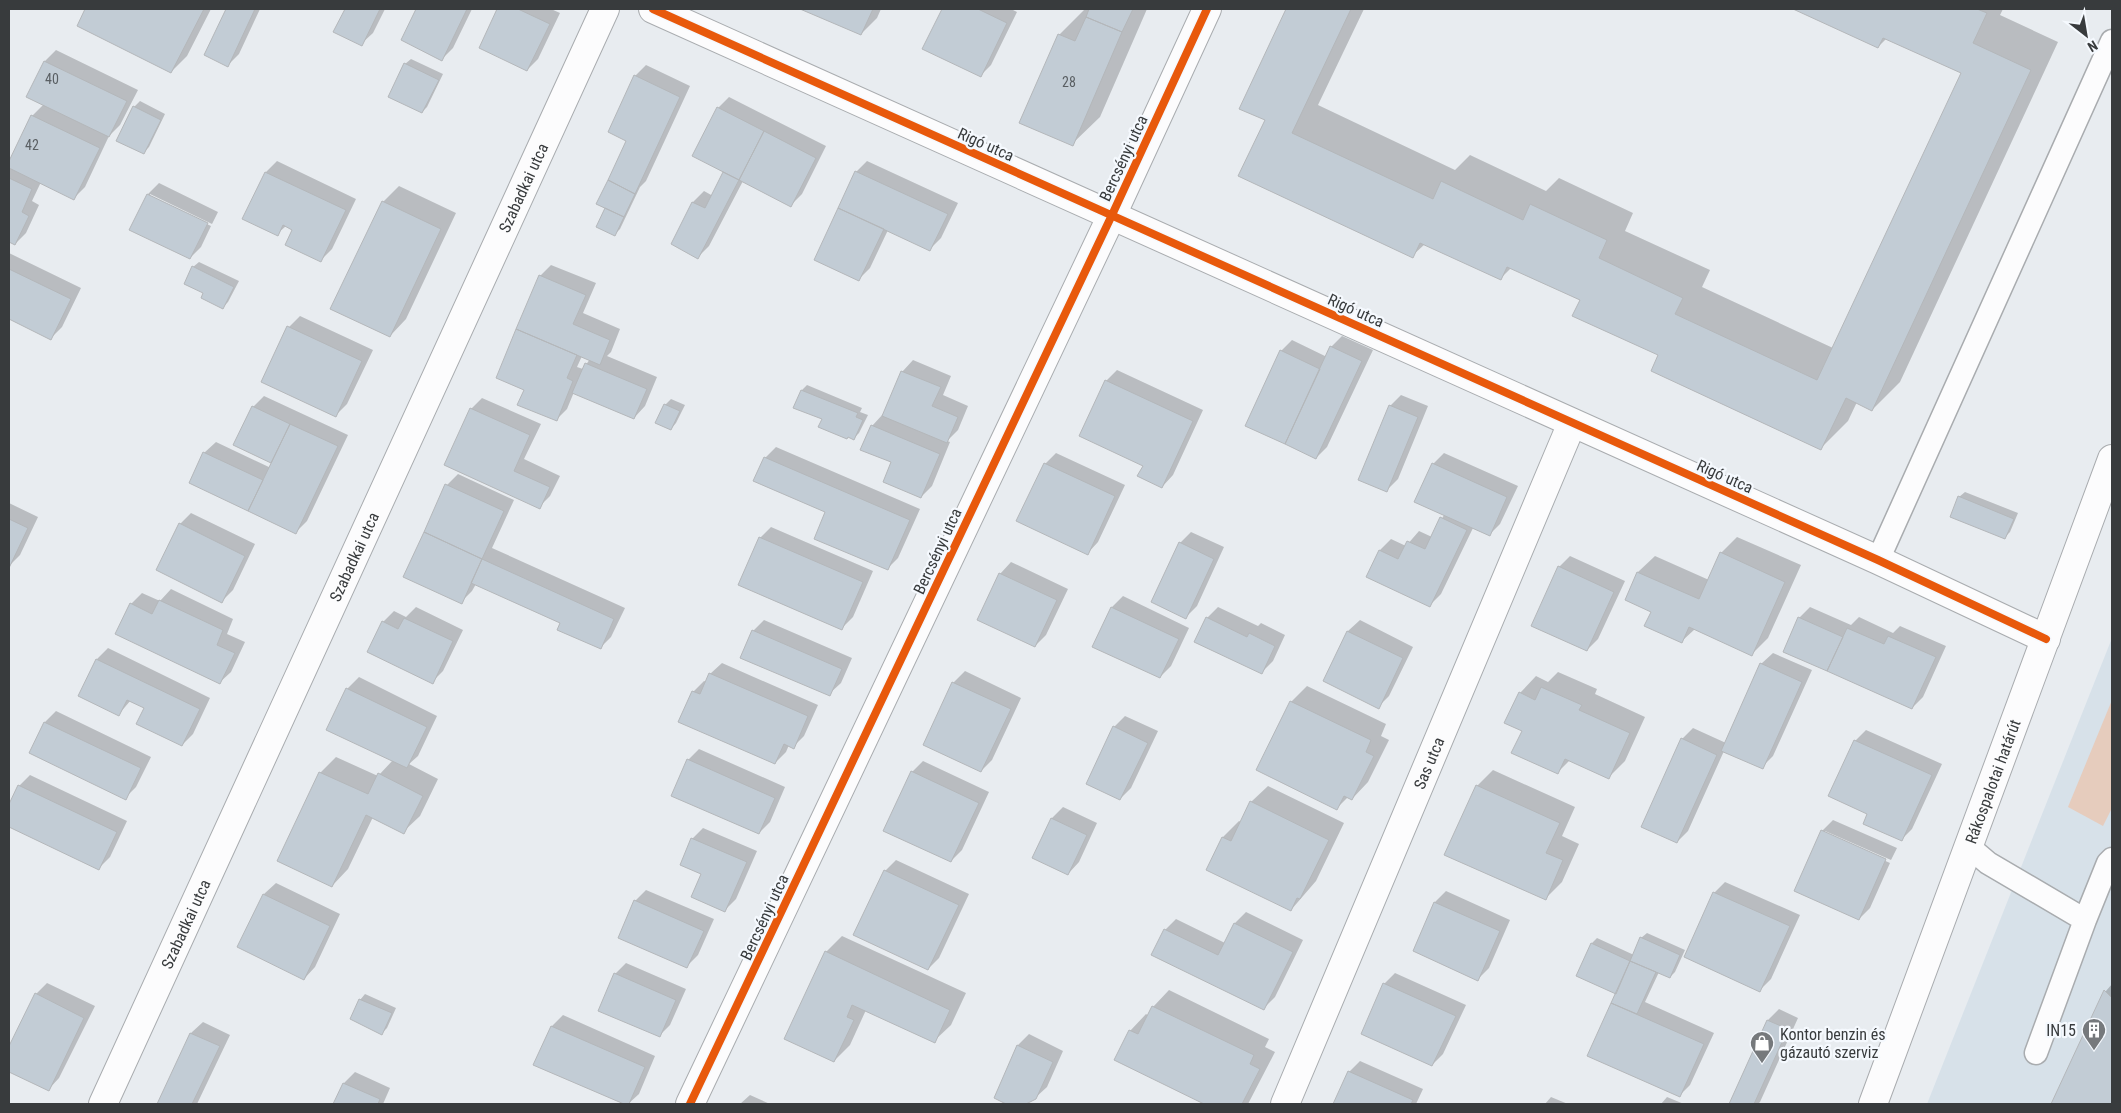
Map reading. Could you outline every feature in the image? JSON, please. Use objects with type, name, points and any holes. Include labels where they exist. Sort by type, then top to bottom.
[{"type":"street","name":"Szabadkai utca","points":[[103,1104],[605,9]]},
{"type":"street","name":"Rigó utca","points":[[653,9],[1878,560],[2046,639]]},
{"type":"street","name":"Bercsényi utca","points":[[690,1104],[1112,215],[1207,9]]},
{"type":"street","name":"Sas utca","points":[[1285,1104],[1572,423]]},
{"type":"street","name":"Rákospalotai határút","points":[[1873,1104],[2046,639],[2105,500],[2112,459]]},
{"type":"lane","points":[[1878,560],[2112,41]]},
{"type":"lane","points":[[1968,846],[1988,863],[2085,920]]},
{"type":"lane","points":[[2036,1053],[2085,920],[2108,863],[2112,859]]},
{"type":"shaded area","points":[[2112,638],[2112,1104],[1927,1104]]},
{"type":"shaded area","points":[[2112,700],[2112,808],[2103,826],[2068,807]]},
{"type":"building","points":[[85,9],[204,9],[171,73],[77,26]]},
{"type":"building","points":[[226,9],[255,9],[228,67],[204,55]]},
{"type":"building","points":[[345,9],[380,9],[362,46],[333,32]]},
{"type":"building","points":[[416,9],[467,9],[442,61],[401,40]]},
{"type":"building","points":[[497,9],[518,9],[550,24],[527,71],[479,48]]},
{"type":"building","points":[[800,9],[873,9],[861,35]]},
{"type":"building","points":[[942,9],[978,9],[1007,23],[981,77],[922,49]]},
{"type":"building","points":[[1089,9],[1133,9],[1122,32],[1086,17]]},
{"type":"building","points":[[1286,9],[1351,9],[1292,133],[1433,199],[1441,181],[1523,220],[1530,204],[1607,240],[1599,258],[1683,298],[1675,314],[1817,380],[1961,73],[1883,38],[1878,48],[1793,9],[1977,9],[1987,13],[1973,43],[2031,70],[1872,411],[1846,398],[1821,450],[1651,371],[1658,355],[1572,316],[1580,300],[1507,267],[1501,280],[1420,243],[1413,258],[1238,176],[1265,120],[1239,109]]},
{"type":"building","points":[[1086,17],[1122,32],[1073,146],[1019,123],[1058,34],[1075,41]]},
{"type":"building","points":[[44,61],[127,101],[109,137],[26,97]]},
{"type":"building","points":[[404,63],[439,80],[422,113],[388,97]]},
{"type":"building","points":[[634,75],[680,97],[635,194],[608,180],[626,141],[608,132]]},
{"type":"building","points":[[133,106],[161,120],[144,154],[116,141]]},
{"type":"building","points":[[717,107],[764,131],[739,180],[692,156]]},
{"type":"building","points":[[31,115],[100,148],[74,200],[9,168],[9,161]]},
{"type":"building","points":[[764,131],[816,158],[791,207],[739,180]]},
{"type":"building","points":[[855,171],[948,214],[930,251],[838,208]]},
{"type":"building","points":[[265,172],[346,210],[321,262],[285,245],[292,230],[283,225],[278,236],[242,219]]},
{"type":"building","points":[[723,172],[739,180],[698,259],[671,244],[692,202],[705,208]]},
{"type":"building","points":[[9,178],[32,189],[22,212],[29,216],[15,245],[9,242]]},
{"type":"building","points":[[608,180],[635,194],[624,217],[596,204]]},
{"type":"building","points":[[147,194],[208,223],[190,259],[129,230]]},
{"type":"building","points":[[382,201],[441,229],[390,337],[330,309]]},
{"type":"building","points":[[605,208],[624,217],[615,236],[596,227]]},
{"type":"building","points":[[838,208],[884,229],[859,281],[814,260]]},
{"type":"building","points":[[192,266],[234,287],[223,309],[201,298],[203,293],[184,284]]},
{"type":"building","points":[[9,269],[71,299],[51,340],[9,319]]},
{"type":"building","points":[[539,275],[586,295],[573,324],[610,340],[600,365],[516,329]]},
{"type":"building","points":[[287,326],[362,361],[336,417],[261,382]]},
{"type":"building","points":[[516,329],[577,355],[567,378],[573,381],[557,421],[517,405],[524,390],[496,378]]},
{"type":"building","points":[[1330,346],[1362,361],[1316,459],[1285,444]]},
{"type":"building","points":[[1280,350],[1320,369],[1285,444],[1245,426]]},
{"type":"building","points":[[585,363],[647,389],[634,419],[572,393]]},
{"type":"building","points":[[901,371],[941,387],[932,406],[958,417],[947,443],[882,416]]},
{"type":"building","points":[[1105,380],[1193,421],[1162,488],[1137,476],[1143,466],[1079,436]]},
{"type":"building","points":[[801,390],[858,413],[856,417],[863,420],[854,440],[818,427],[822,419],[793,408]]},
{"type":"building","points":[[664,404],[680,411],[671,430],[655,423]]},
{"type":"building","points":[[1389,405],[1418,417],[1387,492],[1358,480]]},
{"type":"building","points":[[252,406],[290,424],[271,463],[233,445]]},
{"type":"building","points":[[470,408],[530,435],[514,471],[550,487],[540,509],[444,465]]},
{"type":"building","points":[[290,424],[338,446],[296,534],[248,511]]},
{"type":"building","points":[[871,425],[940,454],[921,498],[883,482],[891,462],[860,450]]},
{"type":"building","points":[[203,452],[263,480],[248,511],[189,483]]},
{"type":"building","points":[[764,457],[910,520],[888,570],[814,539],[825,512],[753,481]]},
{"type":"building","points":[[1044,463],[1115,496],[1088,555],[1016,521]]},
{"type":"building","points":[[1432,463],[1507,497],[1490,536],[1414,502]]},
{"type":"building","points":[[445,484],[504,511],[482,559],[424,532]]},
{"type":"building","points":[[1958,496],[2014,519],[2005,539],[1950,517]]},
{"type":"building","points":[[1440,517],[1467,530],[1430,607],[1366,577],[1379,550],[1398,559],[1407,541],[1425,549]]},
{"type":"building","points":[[9,519],[28,528],[9,568]]},
{"type":"building","points":[[179,523],[245,556],[222,603],[156,570]]},
{"type":"building","points":[[424,532],[482,559],[462,604],[403,577]]},
{"type":"building","points":[[759,537],[863,582],[842,630],[738,585]]},
{"type":"building","points":[[1179,542],[1214,559],[1186,619],[1151,602]]},
{"type":"building","points":[[1720,552],[1785,582],[1752,656],[1689,627],[1682,643],[1644,626],[1651,612],[1625,600],[1637,572],[1699,599]]},
{"type":"building","points":[[482,559],[614,619],[601,649],[557,630],[560,623],[471,583]]},
{"type":"building","points":[[1558,566],[1614,592],[1587,651],[1531,626]]},
{"type":"building","points":[[999,573],[1057,600],[1035,647],[977,620]]},
{"type":"building","points":[[159,600],[223,630],[217,645],[235,653],[220,684],[115,634],[130,603],[152,614]]},
{"type":"building","points":[[1111,607],[1179,639],[1160,678],[1092,647]]},
{"type":"building","points":[[1206,617],[1247,637],[1249,633],[1275,646],[1262,674],[1194,642]]},
{"type":"building","points":[[1798,617],[1843,637],[1827,671],[1783,652]]},
{"type":"building","points":[[404,618],[453,641],[433,684],[367,652],[382,621],[398,629]]},
{"type":"building","points":[[1847,628],[1884,644],[1888,636],[1936,657],[1912,709],[1827,671]]},
{"type":"building","points":[[752,630],[842,669],[830,696],[740,658]]},
{"type":"building","points":[[1347,631],[1403,658],[1379,709],[1323,681]]},
{"type":"building","points":[[96,659],[200,709],[182,746],[136,724],[144,708],[127,700],[119,716],[78,696]]},
{"type":"building","points":[[1760,663],[1802,682],[1763,769],[1721,751]]},
{"type":"building","points":[[709,673],[808,716],[794,749],[784,744],[775,764],[678,722],[692,691],[700,694]]},
{"type":"building","points":[[952,682],[1011,709],[981,772],[923,745]]},
{"type":"building","points":[[1541,687],[1582,705],[1579,710],[1630,733],[1609,779],[1565,759],[1558,774],[1511,753],[1522,731],[1504,723],[1519,692],[1535,700]]},
{"type":"building","points":[[346,688],[427,727],[407,768],[326,730]]},
{"type":"building","points":[[1290,701],[1371,740],[1366,752],[1374,756],[1352,800],[1344,796],[1337,810],[1256,770]]},
{"type":"building","points":[[44,722],[141,768],[126,800],[29,753]]},
{"type":"building","points":[[1113,726],[1148,743],[1120,800],[1086,784]]},
{"type":"building","points":[[1681,738],[1717,755],[1677,843],[1641,827]]},
{"type":"building","points":[[1854,740],[1932,775],[1902,841],[1863,824],[1867,814],[1828,796]]},
{"type":"building","points":[[687,759],[775,798],[759,834],[671,796]]},
{"type":"building","points":[[911,771],[979,803],[951,862],[883,831]]},
{"type":"building","points":[[319,772],[368,794],[378,773],[423,796],[404,834],[366,815],[332,887],[277,861]]},
{"type":"building","points":[[18,785],[117,832],[99,870],[9,827],[9,804]]},
{"type":"building","points":[[1476,785],[1560,823],[1546,853],[1563,860],[1546,900],[1444,855]]},
{"type":"building","points":[[1250,801],[1329,840],[1300,899],[1297,898],[1291,911],[1206,870],[1222,837],[1231,841]]},
{"type":"building","points":[[1051,818],[1087,835],[1068,875],[1032,858]]},
{"type":"building","points":[[1821,830],[1886,859],[1859,920],[1794,891]]},
{"type":"building","points":[[691,838],[747,862],[725,912],[691,897],[701,874],[680,865]]},
{"type":"building","points":[[884,870],[959,905],[928,970],[853,935]]},
{"type":"building","points":[[1713,892],[1790,926],[1760,992],[1684,957]]},
{"type":"building","points":[[263,894],[330,926],[304,980],[237,947]]},
{"type":"building","points":[[634,900],[704,931],[687,968],[618,938]]},
{"type":"building","points":[[1434,902],[1500,931],[1478,981],[1413,951]]},
{"type":"building","points":[[1234,923],[1293,952],[1264,1010],[1151,955],[1164,929],[1218,955]]},
{"type":"building","points":[[1640,937],[1680,955],[1670,978],[1630,961]]},
{"type":"building","points":[[1591,943],[1630,961],[1616,994],[1576,976]]},
{"type":"building","points":[[825,951],[950,1010],[935,1043],[852,1005],[847,1017],[854,1020],[834,1062],[784,1039]]},
{"type":"building","points":[[1630,961],[1656,972],[1637,1014],[1611,1003]]},
{"type":"building","points":[[614,973],[676,1000],[660,1037],[598,1011]]},
{"type":"building","points":[[1383,983],[1456,1016],[1432,1066],[1361,1034]]},
{"type":"building","name":"IN15","points":[[2104,990],[2112,998],[2112,1104],[2051,1104]]},
{"type":"building","points":[[35,993],[84,1018],[49,1091],[9,1072],[9,1046]]},
{"type":"building","points":[[359,999],[392,1013],[382,1035],[350,1019]]},
{"type":"building","points":[[1611,1003],[1704,1044],[1680,1097],[1587,1056]]},
{"type":"building","points":[[1152,1006],[1254,1055],[1250,1064],[1260,1069],[1242,1104],[1204,1104],[1114,1060],[1129,1030],[1138,1034]]},
{"type":"building","points":[[1767,1020],[1788,1029],[1754,1104],[1729,1104]]},
{"type":"building","points":[[551,1026],[645,1067],[629,1104],[624,1104],[533,1065]]},
{"type":"building","points":[[190,1033],[220,1046],[192,1104],[157,1104]]},
{"type":"building","points":[[1017,1045],[1053,1062],[1036,1099],[1026,1104],[1006,1104],[994,1098]]},
{"type":"building","points":[[1348,1071],[1413,1100],[1411,1104],[1333,1104]]},
{"type":"building","points":[[343,1083],[380,1099],[378,1104],[333,1104]]},
{"type":"cycle path","points":[[653,9],[1878,560],[2046,639]]},
{"type":"cycle path","points":[[690,1104],[1112,215],[1207,9]]},
{"type":"place","name":"IN15","points":[[2094,1051]]},
{"type":"place","name":"Kontor benzin és gázautó szerviz","points":[[1762,1064]]}]
